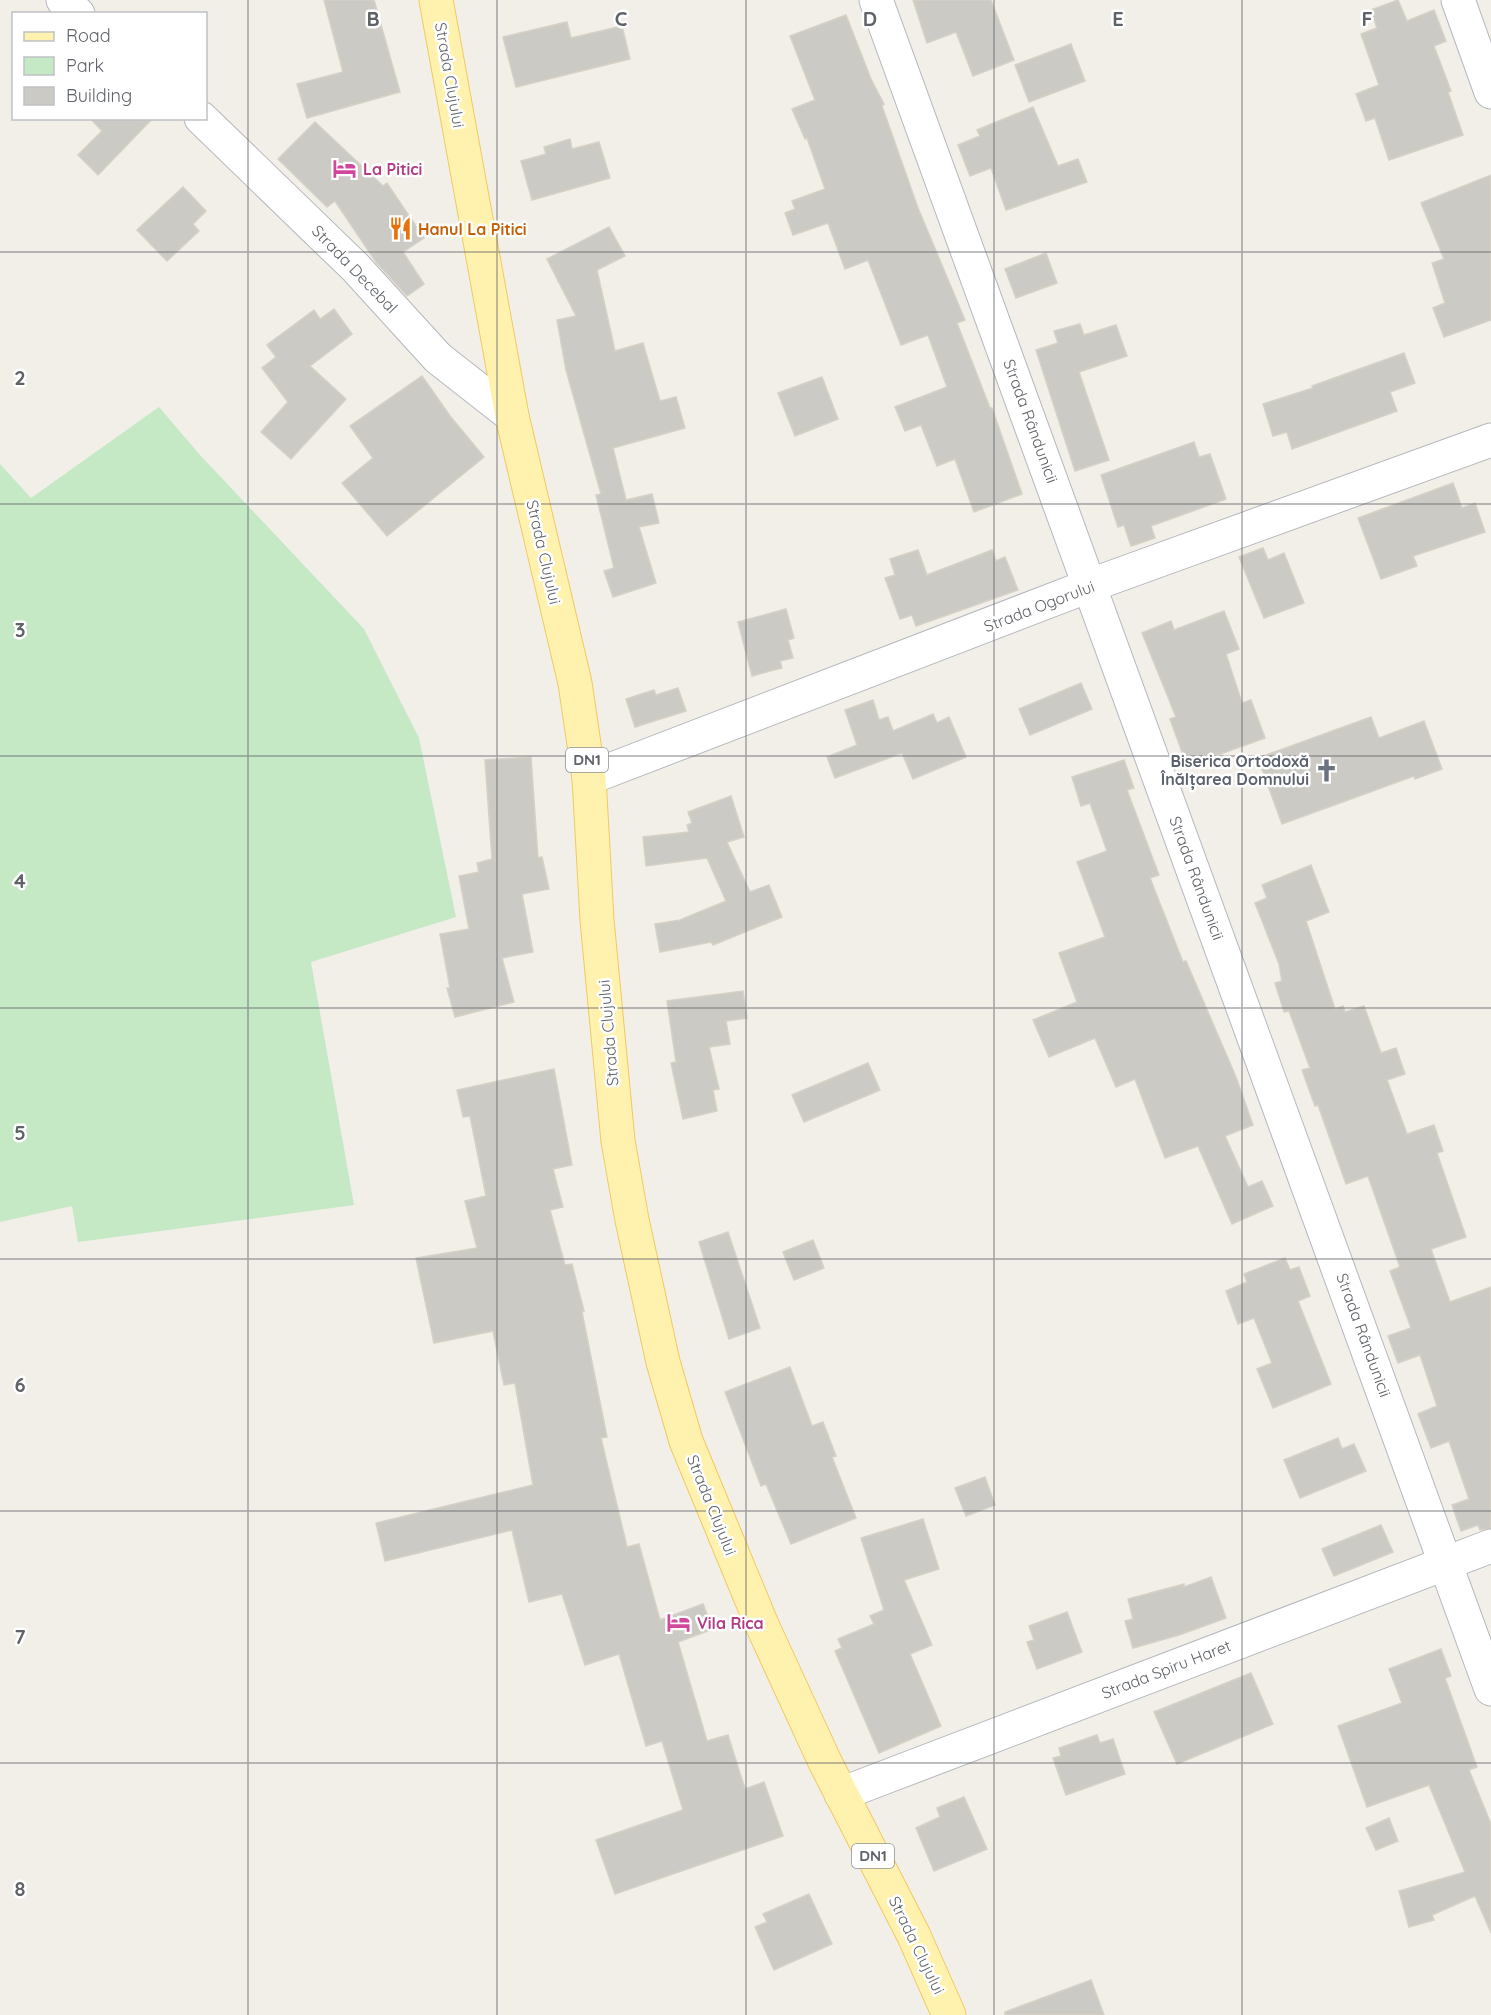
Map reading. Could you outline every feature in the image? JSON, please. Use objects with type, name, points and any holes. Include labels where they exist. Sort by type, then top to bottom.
[{"type":"main road","name":"Strada Clujului","points":[[436,0],[512,416],[575,683],[590,778],[597,920],[618,1141],[632,1220],[663,1362],[686,1442],[726,1542],[841,1794],[914,1936],[949,2015]]},
{"type":"street","points":[[63,0],[76,12]]},
{"type":"street","name":"Strada Rândunicii","points":[[876,0],[1091,585],[1491,1689]]},
{"type":"street","points":[[1458,0],[1491,92]]},
{"type":"street","name":"Strada Decebal","points":[[203,120],[356,268],[438,358],[512,416]]},
{"type":"street","name":"Strada Ogorului","points":[[590,778],[1091,585],[1491,440]]},
{"type":"street","name":"Strada Spiru Haret","points":[[841,1794],[1491,1546]]},
{"type":"green space","points":[[159,407],[200,455],[364,629],[419,738],[456,917],[311,962],[354,1205],[78,1242],[72,1206],[0,1222],[0,464],[31,498]]},
{"type":"building","points":[[324,0],[374,0],[400,92],[307,118],[297,84],[343,72]]},
{"type":"building","points":[[913,0],[991,0],[1014,60],[973,76],[956,32],[927,43]]},
{"type":"building","points":[[1398,0],[1407,21],[1434,10],[1446,41],[1434,46],[1451,91],[1448,92],[1463,135],[1389,160],[1375,118],[1366,121],[1356,94],[1379,85],[1361,34],[1377,28],[1371,10]]},
{"type":"building","points":[[846,15],[871,79],[884,104],[882,106],[918,208],[965,320],[957,323],[990,408],[992,408],[1022,494],[974,512],[955,459],[937,466],[921,425],[905,431],[895,407],[947,387],[928,335],[901,345],[868,260],[845,269],[828,223],[793,235],[785,213],[795,209],[792,201],[825,189],[807,138],[805,139],[792,109],[815,100],[790,36]]},
{"type":"building","points":[[567,22],[571,38],[622,26],[630,59],[516,87],[503,37]]},
{"type":"building","points":[[1071,44],[1085,81],[1029,102],[1015,65]]},
{"type":"building","points":[[1033,107],[1058,166],[1078,159],[1087,182],[1006,210],[991,168],[970,176],[958,145],[980,136],[977,130]]},
{"type":"building","points":[[92,120],[151,120],[98,175],[78,155],[102,131]]},
{"type":"building","points":[[315,122],[383,186],[387,183],[424,238],[403,252],[424,284],[407,296],[376,262],[335,201],[327,207],[278,159]]},
{"type":"building","points":[[570,139],[572,149],[599,142],[610,178],[532,200],[521,161],[546,154],[544,147]]},
{"type":"building","points":[[1491,175],[1491,320],[1444,337],[1433,308],[1445,303],[1432,263],[1444,259],[1421,203]]},
{"type":"building","points":[[183,187],[206,211],[193,224],[199,231],[167,261],[137,230]]},
{"type":"building","points":[[609,227],[625,256],[597,270],[615,351],[643,343],[660,401],[676,397],[685,428],[613,448],[626,500],[652,494],[659,523],[639,527],[656,583],[613,597],[604,571],[614,568],[596,495],[601,494],[566,370],[557,320],[576,316],[547,259]]},
{"type":"building","points":[[1046,253],[1057,283],[1016,298],[1005,269]]},
{"type":"building","points":[[334,309],[352,334],[310,366],[346,399],[291,459],[261,432],[288,402],[262,368],[276,357],[267,345],[314,310],[320,319]]},
{"type":"building","points":[[1080,324],[1084,335],[1116,325],[1127,356],[1079,372],[1109,460],[1075,471],[1036,350],[1058,343],[1054,331]]},
{"type":"building","points":[[1404,353],[1415,383],[1390,392],[1397,411],[1292,449],[1287,432],[1273,436],[1263,404],[1313,388],[1312,386]]},
{"type":"building","points":[[422,376],[450,416],[484,457],[387,536],[342,483],[373,458],[350,426]]},
{"type":"building","points":[[822,377],[838,419],[795,436],[778,393]]},
{"type":"building","points":[[1194,442],[1199,457],[1210,454],[1226,499],[1151,526],[1155,538],[1131,546],[1124,525],[1118,527],[1101,475]]},
{"type":"building","points":[[1453,483],[1462,508],[1475,503],[1485,532],[1413,556],[1417,566],[1381,579],[1358,518]]},
{"type":"building","points":[[1263,548],[1268,560],[1284,553],[1304,603],[1264,618],[1239,557]]},
{"type":"building","points":[[918,550],[927,575],[992,550],[996,561],[1005,557],[1018,590],[916,626],[912,615],[900,619],[885,578],[895,575],[890,559]]},
{"type":"building","points":[[786,609],[794,638],[788,640],[793,658],[780,661],[782,668],[752,676],[738,622]]},
{"type":"building","points":[[1224,611],[1239,649],[1226,654],[1242,703],[1251,700],[1265,738],[1187,766],[1170,719],[1176,717],[1142,633],[1171,621],[1174,630]]},
{"type":"building","points":[[1081,683],[1092,709],[1030,735],[1019,709]]},
{"type":"building","points":[[678,688],[686,711],[635,727],[626,699],[654,690],[656,695]]},
{"type":"building","points":[[873,700],[879,720],[888,717],[893,731],[933,714],[937,723],[949,717],[966,757],[913,779],[902,753],[835,778],[827,757],[857,745],[845,710]]},
{"type":"building","name":"Biserica Ortodoxă Înălțarea Domnului","points":[[1371,717],[1379,738],[1424,721],[1442,769],[1415,779],[1414,776],[1282,824],[1258,758]]},
{"type":"building","points":[[531,757],[538,858],[542,857],[549,889],[522,894],[533,952],[502,958],[514,1002],[455,1017],[447,988],[450,988],[440,934],[469,929],[459,876],[479,872],[477,863],[492,859],[485,760]]},
{"type":"building","points":[[1124,760],[1134,788],[1127,790],[1159,875],[1150,878],[1183,962],[1186,961],[1236,1077],[1253,1125],[1225,1136],[1248,1187],[1262,1181],[1273,1206],[1232,1224],[1198,1146],[1165,1158],[1135,1079],[1116,1087],[1095,1038],[1049,1057],[1033,1020],[1077,1002],[1059,953],[1105,937],[1077,862],[1107,851],[1090,803],[1081,806],[1072,777]]},
{"type":"building","points":[[731,796],[744,837],[727,842],[750,892],[769,885],[782,917],[713,945],[711,942],[660,952],[655,924],[680,920],[726,901],[707,858],[646,866],[643,837],[689,832],[687,825],[692,823],[688,812]]},
{"type":"building","points":[[1311,865],[1329,912],[1306,921],[1335,1009],[1343,1006],[1345,1012],[1364,1006],[1381,1053],[1396,1048],[1405,1074],[1387,1080],[1407,1134],[1434,1125],[1443,1151],[1437,1153],[1466,1237],[1431,1249],[1450,1302],[1491,1287],[1491,1528],[1480,1530],[1478,1525],[1461,1531],[1452,1505],[1469,1499],[1449,1441],[1431,1448],[1418,1414],[1437,1406],[1420,1355],[1398,1363],[1388,1336],[1411,1328],[1390,1271],[1400,1267],[1368,1176],[1346,1184],[1318,1105],[1315,1106],[1302,1070],[1310,1068],[1289,1011],[1284,1012],[1275,983],[1282,981],[1279,964],[1255,903],[1267,898],[1262,885]]},
{"type":"building","points":[[743,991],[747,1018],[726,1021],[730,1044],[709,1047],[719,1089],[713,1090],[717,1111],[683,1119],[671,1063],[676,1062],[667,1001]]},
{"type":"building","points":[[868,1063],[880,1090],[804,1122],[792,1095]]},
{"type":"building","points":[[554,1069],[572,1165],[553,1169],[563,1207],[550,1210],[565,1265],[572,1264],[584,1311],[582,1312],[607,1437],[601,1438],[627,1547],[639,1544],[660,1620],[703,1604],[713,1629],[678,1642],[707,1741],[728,1735],[745,1789],[764,1782],[783,1836],[615,1894],[596,1840],[683,1810],[662,1741],[646,1746],[619,1654],[585,1665],[562,1594],[529,1602],[512,1530],[385,1561],[376,1523],[533,1485],[515,1383],[504,1385],[493,1331],[434,1343],[416,1258],[477,1248],[465,1201],[486,1196],[470,1116],[463,1117],[457,1090]]},
{"type":"building","points":[[728,1232],[760,1328],[729,1339],[699,1242]]},
{"type":"building","points":[[813,1240],[824,1268],[794,1280],[783,1252]]},
{"type":"building","points":[[1285,1258],[1290,1270],[1299,1267],[1310,1296],[1298,1301],[1331,1384],[1273,1408],[1257,1369],[1272,1363],[1254,1318],[1238,1324],[1226,1291],[1247,1282],[1244,1274]]},
{"type":"building","points":[[790,1367],[812,1426],[823,1422],[836,1456],[832,1457],[856,1518],[791,1544],[766,1484],[761,1486],[725,1392]]},
{"type":"building","points":[[1338,1438],[1342,1449],[1354,1444],[1366,1471],[1300,1498],[1284,1460]]},
{"type":"building","points":[[985,1477],[995,1505],[966,1516],[955,1488]]},
{"type":"building","points":[[923,1519],[939,1569],[904,1580],[932,1645],[910,1654],[941,1726],[879,1753],[835,1651],[842,1648],[838,1639],[874,1624],[870,1616],[884,1610],[861,1538]]},
{"type":"building","points":[[1381,1525],[1393,1552],[1334,1576],[1322,1549]]},
{"type":"building","points":[[1211,1577],[1226,1618],[1133,1648],[1125,1621],[1133,1619],[1128,1599],[1184,1584],[1184,1587]]},
{"type":"building","points":[[1067,1612],[1082,1652],[1037,1669],[1027,1642],[1034,1640],[1029,1626]]},
{"type":"building","points":[[1441,1649],[1451,1676],[1445,1678],[1477,1767],[1469,1770],[1491,1824],[1491,1933],[1475,1896],[1432,1915],[1434,1920],[1409,1927],[1399,1891],[1465,1872],[1429,1785],[1367,1807],[1338,1726],[1402,1703],[1389,1669]]},
{"type":"building","points":[[1251,1673],[1273,1724],[1177,1764],[1154,1712]]},
{"type":"building","points":[[1097,1735],[1100,1743],[1113,1739],[1125,1774],[1066,1795],[1053,1758],[1061,1756],[1059,1748]]},
{"type":"building","points":[[964,1797],[987,1849],[934,1871],[916,1828],[940,1817],[937,1808]]},
{"type":"building","points":[[1389,1818],[1398,1841],[1376,1850],[1366,1828]]},
{"type":"building","points":[[809,1894],[832,1944],[774,1970],[755,1927],[767,1922],[763,1914]]},
{"type":"building","points":[[1091,1980],[1104,2015],[1005,2015],[1005,2012]]},
{"type":"place","name":"La Pitici","points":[[345,169]]},
{"type":"place","name":"Hanul La Pitici","points":[[400,229]]},
{"type":"place","name":"Biserica Ortodoxă Înălțarea Domnului","points":[[1327,770]]},
{"type":"place","name":"Vila Rica","points":[[679,1623]]}]
